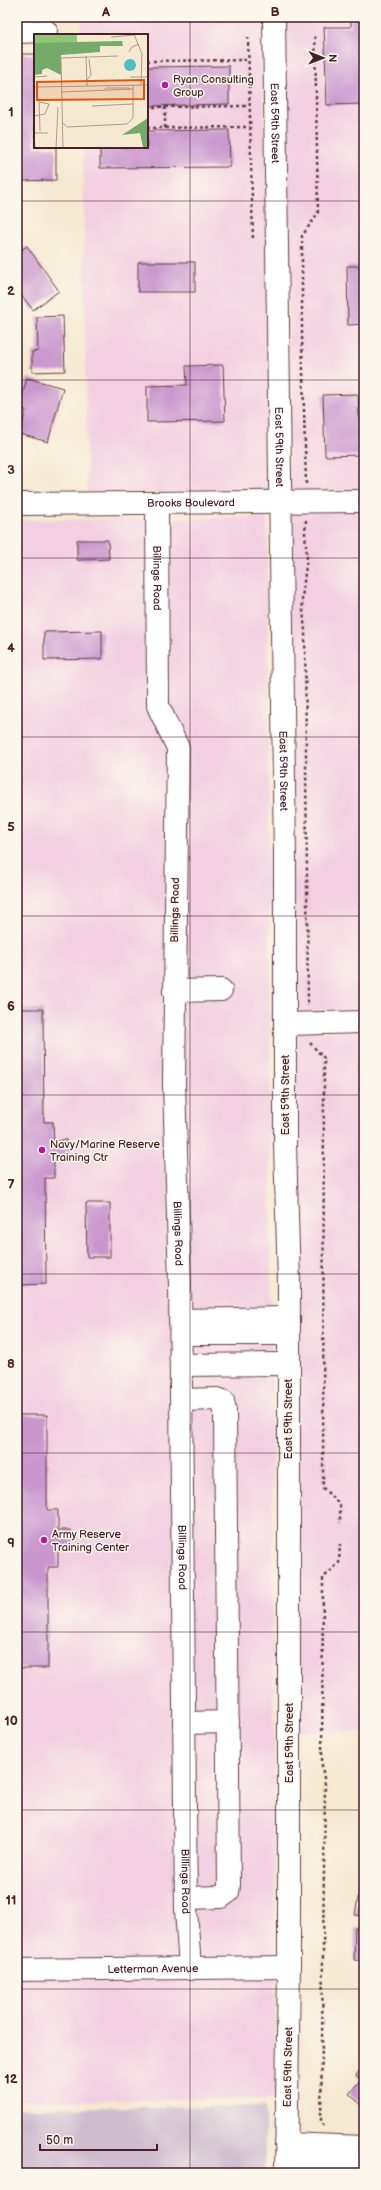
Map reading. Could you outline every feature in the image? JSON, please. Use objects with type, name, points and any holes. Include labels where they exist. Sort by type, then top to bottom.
[{"type":"street","name":"East 59th Street","points":[[274,17],[286,1024],[285,1146],[288,1326],[289,1967],[286,2169]]},
{"type":"street","points":[[17,32],[46,31]]},
{"type":"street","name":"Brooks Boulevard","points":[[17,504],[364,501]]},
{"type":"street","name":"Billings Road","points":[[157,503],[158,706],[178,748],[174,991],[181,1365],[186,1898],[190,1969]]},
{"type":"street","points":[[174,991],[221,990]]},
{"type":"street","points":[[286,1024],[364,1022]]},
{"type":"street","points":[[180,1327],[288,1326]]},
{"type":"street","points":[[181,1365],[288,1364]]},
{"type":"street","points":[[181,1400],[217,1398],[223,1401],[225,1410],[228,1892],[221,1897],[186,1898]]},
{"type":"street","points":[[184,1723],[228,1722]]},
{"type":"street","name":"Letterman Avenue","points":[[17,1970],[289,1967]]},
{"type":"street","points":[[286,2144],[364,2147]]},
{"type":"street","points":[[286,2169],[364,2165]]},
{"type":"path","points":[[306,484],[302,236],[318,213],[315,34]]},
{"type":"path","points":[[248,37],[253,241]]},
{"type":"path","points":[[148,61],[248,60]]},
{"type":"path","points":[[148,107],[249,106]]},
{"type":"path","points":[[165,107],[165,128]]},
{"type":"path","points":[[148,128],[250,127]]},
{"type":"path","points":[[306,519],[305,534],[307,556],[302,599],[305,631],[308,1009]]},
{"type":"path","points":[[307,1039],[324,1058],[323,1488],[340,1505],[340,1523]]},
{"type":"path","points":[[328,2131],[320,2122],[325,1784],[322,1766],[324,1578],[339,1563],[340,1544]]},
{"type":"shaded area","points":[[81,17],[262,17],[273,491],[87,493],[83,148],[148,148],[148,34],[81,34]]},
{"type":"shaded area","points":[[287,17],[364,17],[364,1026],[291,1026]]},
{"type":"shaded area","points":[[267,517],[276,2099],[17,2101],[17,520]]},
{"type":"shaded area","points":[[292,1031],[364,1031],[364,1732],[293,1732]]},
{"type":"shaded area","points":[[265,2106],[265,2173],[17,2173],[17,2108]]},
{"type":"building","points":[[351,17],[364,17],[364,104],[327,105],[324,27],[351,27]]},
{"type":"building","points":[[17,54],[34,54],[34,148],[56,148],[56,180],[17,181]]},
{"type":"building","points":[[229,66],[229,104],[148,106],[148,67]]},
{"type":"building","points":[[229,130],[230,167],[100,168],[100,148],[148,148],[148,131]]},
{"type":"building","points":[[27,246],[59,291],[33,310],[17,290],[17,253]]},
{"type":"building","points":[[138,262],[195,262],[195,292],[138,292]]},
{"type":"building","points":[[347,266],[364,266],[364,324],[348,325]]},
{"type":"building","points":[[63,316],[65,371],[32,372],[32,352],[38,351],[37,317]]},
{"type":"building","points":[[223,365],[225,421],[147,422],[147,386],[187,385],[186,366]]},
{"type":"building","points":[[27,378],[63,388],[48,442],[20,434],[26,410],[19,408]]},
{"type":"building","points":[[358,394],[361,455],[325,456],[323,395]]},
{"type":"building","points":[[77,540],[108,540],[109,559],[77,560]]},
{"type":"building","points":[[102,631],[102,659],[44,660],[44,632]]},
{"type":"building","name":"Navy/Marine Reserve Training Ctr","points":[[17,1009],[43,1009],[44,1122],[53,1122],[54,1142],[66,1139],[67,1161],[54,1159],[54,1178],[45,1178],[46,1284],[17,1285]]},
{"type":"building","points":[[86,1203],[110,1203],[110,1257],[87,1257]]},
{"type":"building","name":"Army Reserve Training Center","points":[[17,1415],[47,1415],[47,1510],[58,1510],[58,1530],[71,1530],[71,1550],[58,1550],[58,1567],[48,1567],[48,1668],[17,1668]]},
{"type":"building","points":[[360,1886],[364,1887],[364,1916],[355,1915]]},
{"type":"building","points":[[355,1928],[364,1929],[364,1961],[354,1960]]},
{"type":"building","points":[[362,2068],[364,2070],[364,2107],[349,2094],[361,2079],[356,2075]]},
{"type":"place","name":"Ryan Consulting Group","points":[[165,85]]},
{"type":"place","name":"Navy/Marine Reserve Training Ctr","points":[[42,1150]]},
{"type":"place","name":"Army Reserve Training Center","points":[[44,1540]]}]
